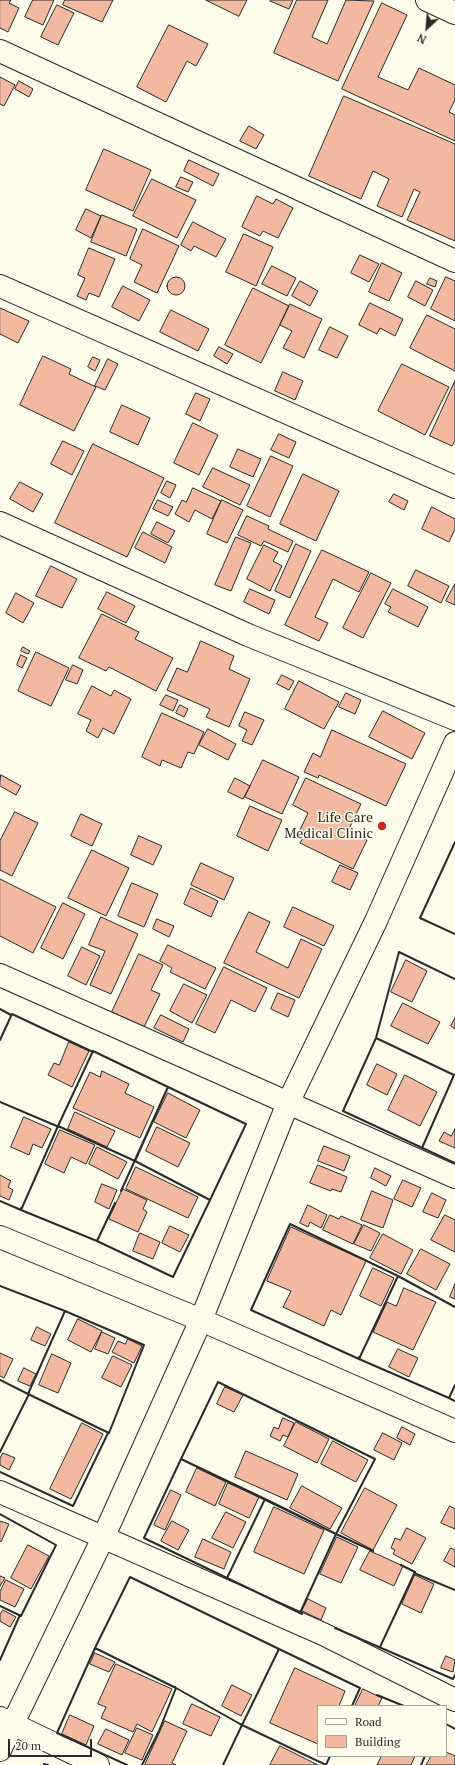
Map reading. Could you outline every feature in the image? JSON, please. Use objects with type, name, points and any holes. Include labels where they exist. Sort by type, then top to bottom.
[{"type":"street","points":[[427,0],[455,13]]},
{"type":"street","points":[[0,51],[455,261]]},
{"type":"street","points":[[0,286],[455,487]]},
{"type":"street","points":[[0,523],[248,635],[455,719]]},
{"type":"street","points":[[0,1750],[7,1721],[103,1538],[201,1320],[288,1103],[376,921],[455,743]]},
{"type":"street","points":[[0,975],[455,1177]]},
{"type":"street","points":[[0,1237],[201,1320],[455,1431]]},
{"type":"street","points":[[0,1492],[323,1634],[455,1700]]},
{"type":"street","points":[[7,1721],[98,1765]]},
{"type":"building","points":[[0,0],[11,0],[9,3],[19,8],[8,32],[0,28]]},
{"type":"building","points":[[33,0],[54,0],[43,25],[25,17]]},
{"type":"building","points":[[65,0],[113,0],[102,22],[63,5]]},
{"type":"building","points":[[206,0],[247,0],[239,16]]},
{"type":"building","points":[[293,0],[289,9],[270,1]]},
{"type":"building","points":[[297,0],[328,0],[312,37],[327,44],[346,0],[374,1],[338,81],[274,53]]},
{"type":"building","points":[[382,3],[407,15],[378,77],[408,90],[419,68],[455,85],[455,100],[449,112],[455,115],[455,141],[342,89]]},
{"type":"building","points":[[57,5],[74,13],[58,45],[41,37]]},
{"type":"building","points":[[169,25],[208,44],[196,66],[187,61],[166,102],[137,87]]},
{"type":"building","points":[[0,77],[15,85],[4,106],[0,104]]},
{"type":"building","points":[[19,81],[33,89],[29,97],[15,89]]},
{"type":"building","points":[[344,96],[455,144],[455,241],[407,220],[420,192],[414,189],[402,217],[377,206],[389,179],[373,171],[361,199],[309,176]]},
{"type":"building","points":[[249,126],[264,135],[256,149],[240,141]]},
{"type":"building","points":[[104,149],[151,170],[133,211],[86,190]]},
{"type":"building","points":[[189,160],[219,174],[213,186],[184,171]]},
{"type":"building","points":[[181,177],[193,182],[188,192],[176,187]]},
{"type":"building","points":[[152,179],[196,200],[177,238],[133,216]]},
{"type":"building","points":[[257,196],[273,204],[276,199],[293,208],[278,238],[263,231],[260,236],[242,227]]},
{"type":"building","points":[[86,209],[101,216],[91,238],[76,230]]},
{"type":"building","points":[[102,215],[137,229],[126,256],[91,242]]},
{"type":"building","points":[[193,222],[226,239],[216,257],[194,246],[191,251],[181,245]]},
{"type":"building","points":[[143,229],[179,246],[157,293],[134,282],[142,265],[130,259]]},
{"type":"building","points":[[244,234],[273,247],[256,286],[226,272]]},
{"type":"building","points":[[89,248],[115,259],[99,297],[89,293],[86,300],[77,296],[85,278],[78,275]]},
{"type":"building","points":[[360,255],[379,264],[369,282],[351,273]]},
{"type":"building","points":[[382,263],[402,273],[389,301],[369,292]]},
{"type":"building","points":[[272,266],[296,278],[287,296],[262,284]]},
{"type":"building","points":[[176,277],[182,280],[185,286],[182,292],[176,295],[170,292],[167,286],[170,280]]},
{"type":"building","points":[[446,277],[455,281],[455,321],[431,309]]},
{"type":"building","points":[[430,278],[437,281],[435,287],[427,284]]},
{"type":"building","points":[[300,281],[318,291],[310,306],[292,296]]},
{"type":"building","points":[[416,281],[433,290],[425,306],[408,297]]},
{"type":"building","points":[[123,286],[150,300],[139,321],[112,307]]},
{"type":"building","points":[[253,288],[289,306],[261,363],[225,345]]},
{"type":"building","points":[[370,303],[403,319],[395,336],[380,328],[377,334],[359,325]]},
{"type":"building","points":[[290,304],[322,319],[304,358],[283,348],[292,331],[280,325]]},
{"type":"building","points":[[0,308],[29,321],[18,343],[0,334]]},
{"type":"building","points":[[171,310],[209,329],[198,351],[160,332]]},
{"type":"building","points":[[427,315],[455,329],[455,371],[410,348]]},
{"type":"building","points":[[330,327],[348,336],[337,358],[319,350]]},
{"type":"building","points":[[219,347],[233,354],[227,364],[214,356]]},
{"type":"building","points":[[43,356],[71,369],[69,374],[96,387],[74,431],[20,405]]},
{"type":"building","points":[[93,357],[100,360],[95,371],[88,367]]},
{"type":"building","points":[[108,359],[118,364],[105,390],[95,386]]},
{"type":"building","points":[[402,364],[449,387],[425,435],[378,411]]},
{"type":"building","points":[[283,372],[303,381],[295,400],[275,391]]},
{"type":"building","points":[[455,381],[455,441],[452,446],[430,436]]},
{"type":"building","points":[[196,393],[210,399],[200,421],[186,414]]},
{"type":"building","points":[[122,405],[150,418],[138,445],[110,432]]},
{"type":"building","points":[[193,423],[218,435],[199,475],[174,463]]},
{"type":"building","points":[[279,434],[296,442],[289,458],[271,450]]},
{"type":"building","points":[[63,441],[84,451],[72,475],[51,464]]},
{"type":"building","points":[[93,444],[164,478],[127,557],[55,523]]},
{"type":"building","points":[[238,449],[261,459],[253,477],[230,467]]},
{"type":"building","points":[[271,456],[293,466],[270,517],[247,506]]},
{"type":"building","points":[[213,468],[250,485],[240,505],[203,487]]},
{"type":"building","points":[[303,474],[339,491],[316,541],[280,524]]},
{"type":"building","points":[[167,481],[176,485],[170,498],[161,493]]},
{"type":"building","points":[[20,482],[43,494],[33,512],[10,499]]},
{"type":"building","points":[[193,488],[221,501],[212,519],[195,510],[189,522],[175,514],[182,500],[186,502]]},
{"type":"building","points":[[394,494],[408,501],[404,510],[389,502]]},
{"type":"building","points":[[158,500],[173,507],[168,516],[153,509]]},
{"type":"building","points":[[222,500],[243,510],[227,543],[207,534]]},
{"type":"building","points":[[432,507],[455,519],[455,529],[449,542],[422,529]]},
{"type":"building","points":[[247,516],[269,526],[268,529],[293,541],[288,552],[264,541],[261,546],[238,535]]},
{"type":"building","points":[[157,522],[175,531],[168,543],[151,534]]},
{"type":"building","points":[[143,532],[172,547],[165,563],[135,548]]},
{"type":"building","points":[[236,537],[251,543],[231,591],[215,585]]},
{"type":"building","points":[[296,544],[311,551],[290,598],[275,591]]},
{"type":"building","points":[[264,545],[278,552],[273,561],[282,566],[270,591],[247,579]]},
{"type":"building","points":[[322,550],[369,572],[359,592],[333,579],[315,617],[328,623],[319,641],[285,625]]},
{"type":"building","points":[[51,566],[77,579],[62,608],[36,596]]},
{"type":"building","points":[[416,570],[449,586],[441,603],[408,586]]},
{"type":"building","points":[[371,573],[391,583],[363,638],[343,628]]},
{"type":"building","points":[[455,584],[455,605],[446,601]]},
{"type":"building","points":[[250,589],[275,600],[269,614],[244,602]]},
{"type":"building","points":[[393,589],[428,607],[418,627],[388,612],[391,607],[385,604]]},
{"type":"building","points":[[107,592],[135,606],[126,623],[98,609]]},
{"type":"building","points":[[16,593],[34,603],[23,623],[6,613]]},
{"type":"building","points":[[102,614],[139,632],[135,639],[173,658],[156,691],[109,667],[106,671],[79,658]]},
{"type":"building","points":[[201,641],[234,656],[229,669],[250,679],[229,727],[206,717],[210,709],[167,690],[177,668],[187,672]]},
{"type":"building","points":[[23,647],[30,651],[28,654],[21,651]]},
{"type":"building","points":[[36,652],[69,668],[51,706],[18,691]]},
{"type":"building","points":[[21,655],[27,658],[22,668],[17,665]]},
{"type":"building","points":[[73,665],[83,670],[77,684],[66,680]]},
{"type":"building","points":[[282,675],[294,681],[289,690],[277,684]]},
{"type":"building","points":[[299,681],[339,702],[324,729],[285,709]]},
{"type":"building","points":[[92,686],[111,696],[114,690],[131,699],[114,734],[103,728],[98,738],[86,731],[91,720],[78,714]]},
{"type":"building","points":[[346,693],[361,700],[355,714],[339,707]]},
{"type":"building","points":[[166,695],[178,700],[173,711],[160,705]]},
{"type":"building","points":[[180,705],[188,709],[184,717],[176,713]]},
{"type":"building","points":[[383,711],[425,733],[412,759],[369,737]]},
{"type":"building","points":[[245,712],[264,720],[252,745],[242,741],[247,730],[239,726]]},
{"type":"building","points":[[162,713],[204,732],[194,754],[188,752],[181,768],[162,760],[160,766],[142,757]]},
{"type":"building","points":[[208,729],[236,744],[228,760],[199,745]]},
{"type":"building","points":[[332,730],[406,764],[386,806],[319,775],[318,778],[304,772],[313,753],[320,757]]},
{"type":"building","points":[[263,760],[299,777],[282,814],[245,797]]},
{"type":"building","points":[[1,775],[21,786],[16,795],[0,786]]},
{"type":"building","points":[[235,778],[250,786],[243,799],[228,792]]},
{"type":"building","points":[[306,778],[361,804],[348,831],[367,840],[353,869],[300,843],[306,832],[300,830],[308,813],[293,805]]},
{"type":"building","points":[[250,806],[282,820],[268,851],[237,836]]},
{"type":"building","points":[[15,812],[38,823],[12,876],[0,870],[0,841]]},
{"type":"building","points":[[81,814],[102,824],[92,846],[71,836]]},
{"type":"building","points":[[139,836],[162,846],[153,865],[131,855]]},
{"type":"building","points":[[92,850],[129,868],[106,916],[68,898]]},
{"type":"building","points":[[201,863],[234,878],[224,900],[191,885]]},
{"type":"building","points":[[340,865],[358,873],[350,890],[332,882]]},
{"type":"building","points":[[0,879],[56,907],[33,953],[0,936]]},
{"type":"building","points":[[132,883],[158,894],[144,927],[118,916]]},
{"type":"building","points":[[191,888],[218,901],[211,917],[184,904]]},
{"type":"building","points":[[63,903],[85,914],[63,959],[41,948]]},
{"type":"building","points":[[293,907],[334,926],[324,946],[284,927]]},
{"type":"building","points":[[249,912],[270,922],[256,952],[288,968],[301,939],[322,949],[299,998],[224,963]]},
{"type":"building","points":[[101,917],[138,934],[111,994],[90,985],[105,951],[89,945]]},
{"type":"building","points":[[157,919],[174,926],[169,937],[153,929]]},
{"type":"building","points":[[168,945],[216,968],[205,989],[170,972],[172,968],[160,961]]},
{"type":"building","points":[[82,947],[100,956],[86,985],[68,976]]},
{"type":"building","points":[[139,954],[163,965],[151,990],[160,994],[144,1027],[112,1012]]},
{"type":"building","points":[[406,960],[427,971],[412,1002],[391,992]]},
{"type":"building","points":[[224,967],[267,988],[255,1012],[231,1000],[215,1033],[196,1024]]},
{"type":"building","points":[[184,984],[207,995],[192,1023],[170,1011]]},
{"type":"building","points":[[278,993],[295,1000],[288,1017],[271,1009]]},
{"type":"building","points":[[403,1003],[440,1022],[428,1044],[391,1026]]},
{"type":"building","points":[[161,1015],[189,1029],[183,1042],[154,1028]]},
{"type":"building","points":[[455,1018],[455,1029],[451,1026]]},
{"type":"building","points":[[69,1042],[89,1051],[72,1087],[48,1075],[54,1063],[59,1065]]},
{"type":"building","points":[[377,1064],[397,1074],[387,1095],[367,1085]]},
{"type":"building","points":[[102,1071],[129,1084],[125,1093],[154,1107],[140,1138],[73,1108],[90,1072],[100,1077]]},
{"type":"building","points":[[405,1075],[437,1092],[420,1126],[388,1110]]},
{"type":"building","points":[[168,1093],[200,1110],[186,1138],[154,1122]]},
{"type":"building","points":[[75,1112],[115,1131],[107,1147],[68,1129]]},
{"type":"building","points":[[24,1117],[51,1129],[42,1148],[33,1144],[29,1155],[11,1147]]},
{"type":"building","points":[[157,1127],[190,1143],[178,1167],[146,1151]]},
{"type":"building","points":[[455,1129],[455,1148],[439,1141],[444,1132],[451,1136]]},
{"type":"building","points":[[60,1130],[95,1145],[86,1164],[71,1157],[64,1173],[45,1164]]},
{"type":"building","points":[[324,1146],[350,1156],[344,1171],[318,1161]]},
{"type":"building","points":[[97,1147],[127,1162],[118,1179],[89,1164]]},
{"type":"building","points":[[318,1165],[347,1177],[341,1192],[332,1189],[331,1191],[310,1183]]},
{"type":"building","points":[[136,1167],[198,1197],[188,1218],[126,1189]]},
{"type":"building","points":[[375,1168],[391,1176],[386,1186],[371,1178]]},
{"type":"building","points":[[0,1175],[11,1181],[8,1187],[13,1190],[9,1200],[0,1196]]},
{"type":"building","points":[[403,1180],[421,1188],[412,1207],[394,1199]]},
{"type":"building","points":[[102,1184],[117,1190],[109,1209],[95,1202]]},
{"type":"building","points":[[123,1189],[147,1200],[143,1209],[147,1212],[138,1232],[109,1219]]},
{"type":"building","points":[[372,1191],[393,1200],[383,1228],[361,1220]]},
{"type":"building","points":[[432,1193],[446,1200],[438,1218],[423,1212]]},
{"type":"building","points":[[308,1205],[327,1215],[321,1228],[310,1222],[308,1227],[300,1223]]},
{"type":"building","points":[[330,1215],[339,1219],[341,1216],[362,1225],[353,1244],[323,1230]]},
{"type":"building","points":[[445,1215],[455,1220],[455,1252],[431,1240]]},
{"type":"building","points":[[364,1225],[380,1233],[371,1251],[354,1244]]},
{"type":"building","points":[[170,1226],[189,1235],[180,1252],[162,1243]]},
{"type":"building","points":[[291,1227],[366,1261],[341,1315],[331,1310],[324,1326],[283,1307],[291,1291],[267,1281]]},
{"type":"building","points":[[140,1233],[160,1242],[153,1259],[133,1251]]},
{"type":"building","points":[[383,1234],[413,1250],[401,1274],[370,1258]]},
{"type":"building","points":[[421,1249],[450,1264],[436,1290],[407,1274]]},
{"type":"building","points":[[373,1268],[394,1278],[381,1306],[360,1296]]},
{"type":"building","points":[[455,1284],[455,1299],[450,1297]]},
{"type":"building","points":[[404,1288],[436,1302],[413,1350],[373,1332],[387,1302],[396,1306]]},
{"type":"building","points":[[78,1319],[102,1331],[91,1352],[68,1340]]},
{"type":"building","points":[[37,1327],[51,1334],[45,1346],[31,1340]]},
{"type":"building","points":[[102,1332],[115,1338],[108,1354],[95,1349]]},
{"type":"building","points":[[128,1339],[142,1346],[134,1363],[112,1352],[118,1341],[125,1344]]},
{"type":"building","points":[[398,1349],[418,1358],[409,1377],[389,1367]]},
{"type":"building","points":[[0,1353],[13,1359],[4,1378],[0,1376]]},
{"type":"building","points":[[52,1354],[71,1363],[58,1393],[39,1385]]},
{"type":"building","points":[[113,1356],[132,1365],[121,1387],[102,1378]]},
{"type":"building","points":[[24,1368],[36,1374],[30,1386],[18,1381]]},
{"type":"building","points":[[225,1387],[243,1395],[234,1412],[217,1404]]},
{"type":"building","points":[[283,1418],[294,1423],[288,1437],[283,1435],[280,1441],[270,1436],[274,1427],[278,1429]]},
{"type":"building","points":[[296,1422],[329,1439],[317,1463],[284,1446]]},
{"type":"building","points":[[82,1423],[103,1434],[71,1499],[50,1489]]},
{"type":"building","points":[[402,1427],[415,1434],[410,1445],[397,1438]]},
{"type":"building","points":[[383,1433],[402,1443],[394,1460],[374,1450]]},
{"type":"building","points":[[333,1441],[368,1460],[356,1482],[321,1464]]},
{"type":"building","points":[[246,1451],[298,1474],[287,1500],[235,1477]]},
{"type":"building","points":[[3,1453],[15,1458],[9,1470],[0,1465],[0,1459]]},
{"type":"building","points":[[197,1468],[226,1482],[215,1506],[186,1492]]},
{"type":"building","points":[[228,1483],[259,1497],[249,1518],[219,1504]]},
{"type":"building","points":[[302,1486],[342,1508],[330,1529],[290,1508]]},
{"type":"building","points":[[365,1488],[397,1505],[373,1550],[341,1533]]},
{"type":"building","points":[[171,1490],[181,1495],[165,1530],[154,1525]]},
{"type":"building","points":[[450,1506],[455,1509],[455,1529],[441,1523]]},
{"type":"building","points":[[274,1507],[324,1530],[304,1574],[254,1552]]},
{"type":"building","points":[[226,1512],[246,1522],[233,1548],[212,1538]]},
{"type":"building","points":[[0,1521],[9,1524],[1,1542],[0,1541]]},
{"type":"building","points":[[172,1521],[189,1530],[178,1550],[161,1541]]},
{"type":"building","points":[[407,1528],[426,1538],[412,1564],[393,1554],[395,1550],[391,1548],[395,1538],[400,1540]]},
{"type":"building","points":[[337,1537],[358,1547],[341,1583],[320,1574]]},
{"type":"building","points":[[203,1539],[231,1552],[224,1569],[195,1557]]},
{"type":"building","points":[[28,1545],[49,1556],[31,1589],[11,1578]]},
{"type":"building","points":[[451,1548],[455,1550],[455,1567],[444,1561]]},
{"type":"building","points":[[370,1551],[403,1566],[394,1586],[360,1570]]},
{"type":"building","points":[[415,1575],[434,1584],[421,1613],[402,1604]]},
{"type":"building","points":[[0,1576],[5,1578],[0,1586]]},
{"type":"building","points":[[6,1580],[24,1589],[15,1607],[0,1600],[0,1592]]},
{"type":"building","points":[[308,1599],[326,1608],[321,1620],[302,1611]]},
{"type":"building","points":[[3,1610],[16,1617],[10,1627],[0,1621],[0,1615]]},
{"type":"building","points":[[95,1653],[115,1662],[109,1672],[90,1664]]},
{"type":"building","points":[[446,1656],[455,1660],[453,1672],[441,1668]]},
{"type":"building","points":[[116,1664],[172,1689],[152,1732],[137,1724],[133,1732],[101,1718],[106,1707],[98,1704]]},
{"type":"building","points":[[295,1668],[345,1691],[339,1705],[317,1705],[317,1744],[270,1723]]},
{"type":"building","points":[[232,1685],[252,1695],[241,1716],[222,1706]]},
{"type":"building","points":[[363,1689],[382,1698],[378,1705],[355,1705]]},
{"type":"building","points":[[192,1704],[220,1717],[211,1736],[183,1724]]},
{"type":"building","points":[[70,1715],[94,1726],[86,1745],[62,1734]]},
{"type":"building","points":[[165,1721],[187,1731],[172,1763],[176,1765],[145,1765]]},
{"type":"building","points":[[137,1728],[153,1735],[142,1760],[125,1753]]},
{"type":"building","points":[[106,1729],[129,1740],[122,1755],[98,1744]]},
{"type":"building","points":[[280,1746],[318,1765],[270,1765]]},
{"type":"building","points":[[447,1752],[455,1756],[455,1765],[426,1765],[430,1757],[447,1757]]},
{"type":"building","points":[[381,1757],[415,1757],[411,1765],[377,1765]]},
{"type":"wall","points":[[455,842],[420,918],[455,934]]},
{"type":"wall","points":[[376,1038],[399,952],[455,979]]},
{"type":"wall","points":[[0,1009],[11,1015]]},
{"type":"wall","points":[[0,1040],[12,1014],[93,1052]]},
{"type":"wall","points":[[422,1148],[454,1075],[376,1038],[343,1111],[455,1163]]},
{"type":"wall","points":[[121,1191],[168,1087],[93,1051],[58,1126],[135,1161]]},
{"type":"wall","points":[[168,1087],[246,1124],[210,1200],[135,1161],[168,1087]]},
{"type":"wall","points":[[0,1102],[59,1127]]},
{"type":"wall","points":[[58,1126],[21,1210],[97,1241]]},
{"type":"wall","points":[[115,1203],[97,1241],[173,1277],[210,1200],[135,1161]]},
{"type":"wall","points":[[0,1201],[21,1210],[21,1208]]},
{"type":"wall","points":[[290,1224],[398,1276],[359,1359],[251,1310],[290,1224]]},
{"type":"wall","points":[[398,1276],[455,1307]]},
{"type":"wall","points":[[0,1286],[65,1311]]},
{"type":"wall","points":[[65,1311],[144,1345],[109,1433],[28,1394],[65,1311]]},
{"type":"wall","points":[[359,1357],[359,1359],[449,1398],[455,1385]]},
{"type":"wall","points":[[0,1380],[28,1394],[29,1392]]},
{"type":"wall","points":[[218,1382],[375,1459],[336,1534],[181,1459],[218,1382]]},
{"type":"wall","points":[[0,1452],[29,1394]]},
{"type":"wall","points":[[449,1398],[455,1401]]},
{"type":"wall","points":[[0,1472],[73,1506],[108,1433]]},
{"type":"wall","points":[[181,1459],[265,1499],[227,1578],[144,1538],[181,1459]]},
{"type":"wall","points":[[265,1499],[336,1534],[300,1613],[227,1578],[265,1499]]},
{"type":"wall","points":[[0,1514],[56,1545],[21,1616],[0,1606]]},
{"type":"wall","points":[[302,1614],[300,1613],[336,1534],[373,1551]]},
{"type":"wall","points":[[380,1647],[415,1572],[401,1565]]},
{"type":"wall","points":[[414,1573],[455,1590]]},
{"type":"wall","points":[[130,1577],[279,1649],[242,1725],[176,1688],[95,1648],[130,1577]]},
{"type":"wall","points":[[0,1660],[20,1615]]},
{"type":"wall","points":[[335,1628],[453,1679],[455,1675]]},
{"type":"wall","points":[[96,1649],[95,1648],[57,1733],[127,1765]]},
{"type":"wall","points":[[278,1650],[279,1649],[360,1688],[352,1705]]},
{"type":"wall","points":[[142,1765],[159,1731],[176,1688],[175,1687]]},
{"type":"wall","points":[[377,1695],[402,1705]]},
{"type":"wall","points":[[223,1765],[242,1725],[240,1724]]},
{"type":"wall","points":[[242,1724],[326,1765],[330,1757]]},
{"type":"wall","points":[[447,1725],[455,1729]]},
{"type":"wall","points":[[421,1765],[425,1757]]},
{"type":"wall","points":[[44,1765],[48,1765]]},
{"type":"place","name":"Life Care Medical Clinic","points":[[382,826]]}]
